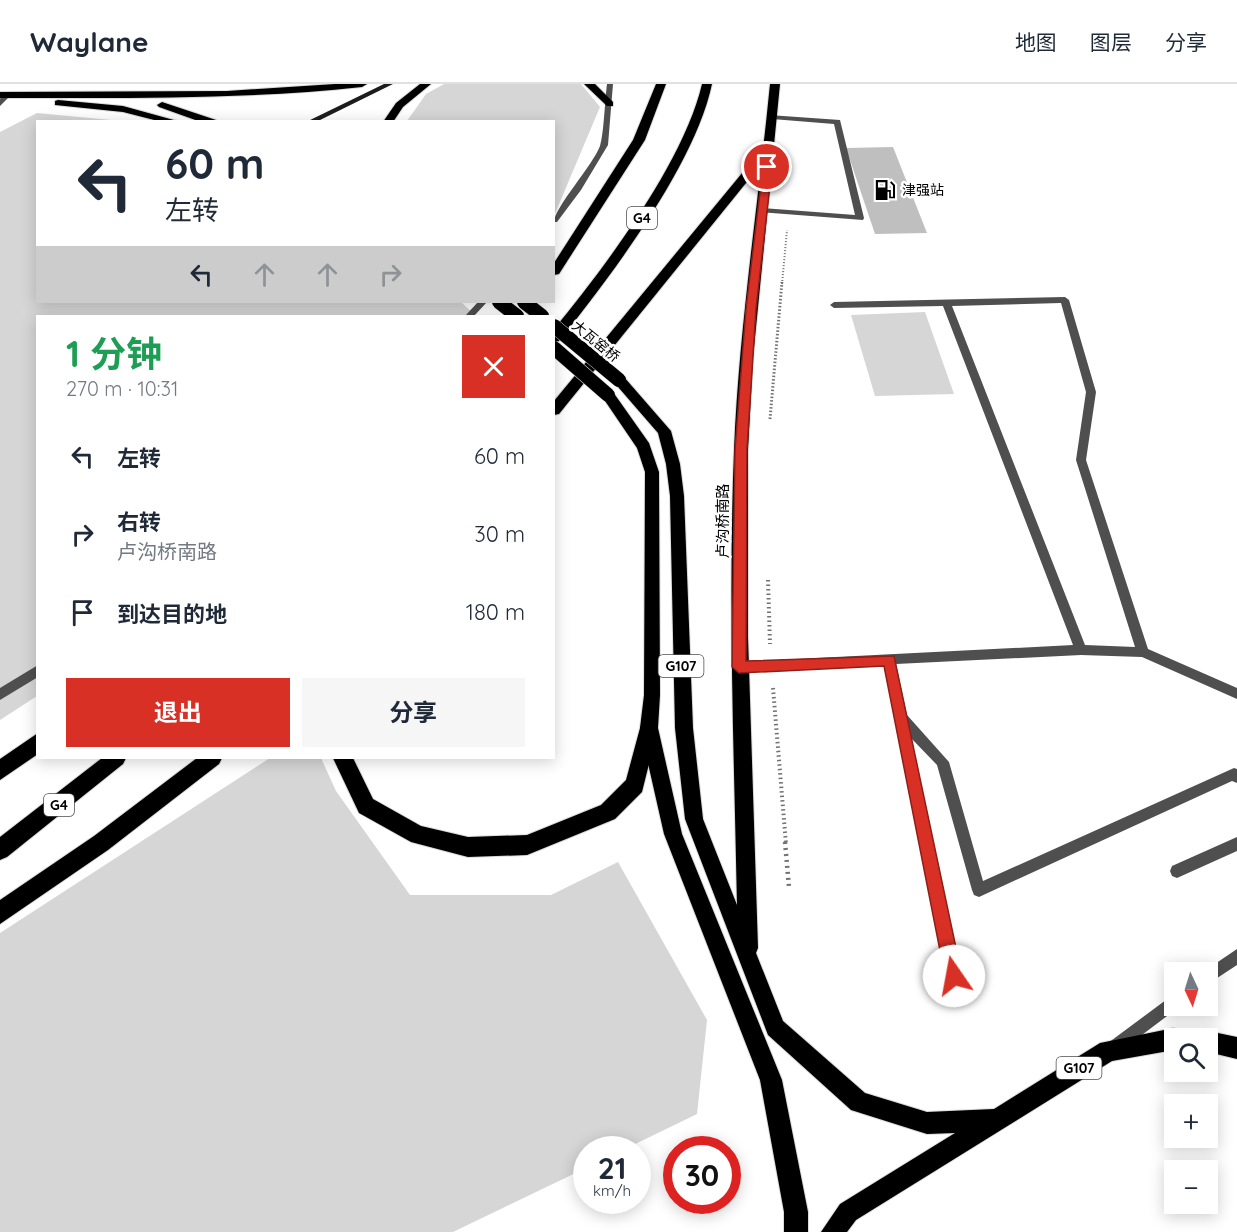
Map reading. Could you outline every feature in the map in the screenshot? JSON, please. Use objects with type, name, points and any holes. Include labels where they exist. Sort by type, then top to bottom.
[{"type":"highway","points":[[4,95],[234,94],[307,91],[362,84]]},
{"type":"highway","points":[[389,120],[399,105],[426,84]]},
{"type":"highway","points":[[589,84],[610,104]]},
{"type":"highway","points":[[555,270],[581,233],[639,140],[661,84]]},
{"type":"highway","name":"G4","points":[[555,337],[593,291],[645,215],[682,149],[705,96],[707,84]]},
{"type":"highway","name":"卢沟桥南路","points":[[749,960],[739,667],[741,449],[751,309],[775,84]]},
{"type":"highway","points":[[101,94],[166,106],[206,120]]},
{"type":"highway","points":[[4,95],[123,109],[168,120]]},
{"type":"highway","points":[[555,409],[770,146]]},
{"type":"highway","points":[[500,303],[516,315]]},
{"type":"highway","points":[[525,303],[541,315]]},
{"type":"highway","points":[[518,315],[528,303]]},
{"type":"highway","name":"大瓦窑桥","points":[[555,327],[619,380],[664,431],[673,464],[677,496],[684,728],[694,819],[749,960]]},
{"type":"highway","name":"G107","points":[[555,349],[608,396],[644,447],[652,472],[652,695],[649,729],[673,834],[771,1080],[796,1212],[796,1232]]},
{"type":"highway","points":[[343,759],[366,806],[418,836],[468,847],[527,845],[608,812],[635,785],[649,729]]},
{"type":"highway","points":[[0,771],[36,744]]},
{"type":"highway","name":"G4","points":[[0,850],[115,759]]},
{"type":"highway","points":[[0,913],[101,843],[211,759]]},
{"type":"highway","name":"G107","points":[[749,960],[775,1028],[859,1102],[927,1123],[993,1120]]},
{"type":"highway","name":"G107","points":[[833,1232],[848,1212],[993,1120],[1108,1051],[1164,1042]]},
{"type":"highway","points":[[1218,1044],[1237,1048]]},
{"type":"main road","points":[[313,120],[390,84]]},
{"type":"street","points":[[555,219],[577,190],[604,145],[610,104],[610,84]]},
{"type":"street","points":[[0,104],[4,95]]},
{"type":"street","points":[[762,210],[860,218],[837,122],[772,117]]},
{"type":"street","points":[[834,306],[1065,300],[1091,392],[1081,460],[1143,652]]},
{"type":"street","points":[[470,315],[482,303]]},
{"type":"street","points":[[946,303],[1081,650]]},
{"type":"street","points":[[739,667],[1081,650],[1143,652],[1237,694]]},
{"type":"street","points":[[889,660],[954,976]]},
{"type":"street","points":[[0,695],[36,671]]},
{"type":"street","points":[[901,718],[943,762],[979,890],[1234,774],[1237,777]]},
{"type":"street","points":[[1177,871],[1237,843]]},
{"type":"street","points":[[1218,970],[1237,956]]},
{"type":"street","points":[[1108,1051],[1164,1009]]},
{"type":"path","points":[[770,420],[788,212]]},
{"type":"path","points":[[768,578],[771,665],[789,887]]},
{"type":"shaded area","points":[[444,84],[581,84],[600,107],[555,214],[555,120],[408,120],[426,94]]},
{"type":"shaded area","points":[[37,113],[111,120],[36,120],[36,303],[462,303],[475,315],[36,315],[36,697],[0,720],[0,132]]},
{"type":"shaded area","points":[[925,312],[954,394],[875,396],[851,315]]},
{"type":"shaded area","points":[[268,759],[321,759],[336,791],[410,895],[551,895],[618,862],[707,1020],[697,1114],[651,1136],[573,1136],[573,1174],[453,1232],[0,1232],[0,933]]},
{"type":"building","name":"津强站","points":[[893,147],[927,233],[875,234],[846,148]]},
{"type":"place","name":"津强站","points":[[885,190]]},
{"type":"route","points":[[767,167],[751,309],[741,449],[739,667],[889,660],[954,976]]}]
